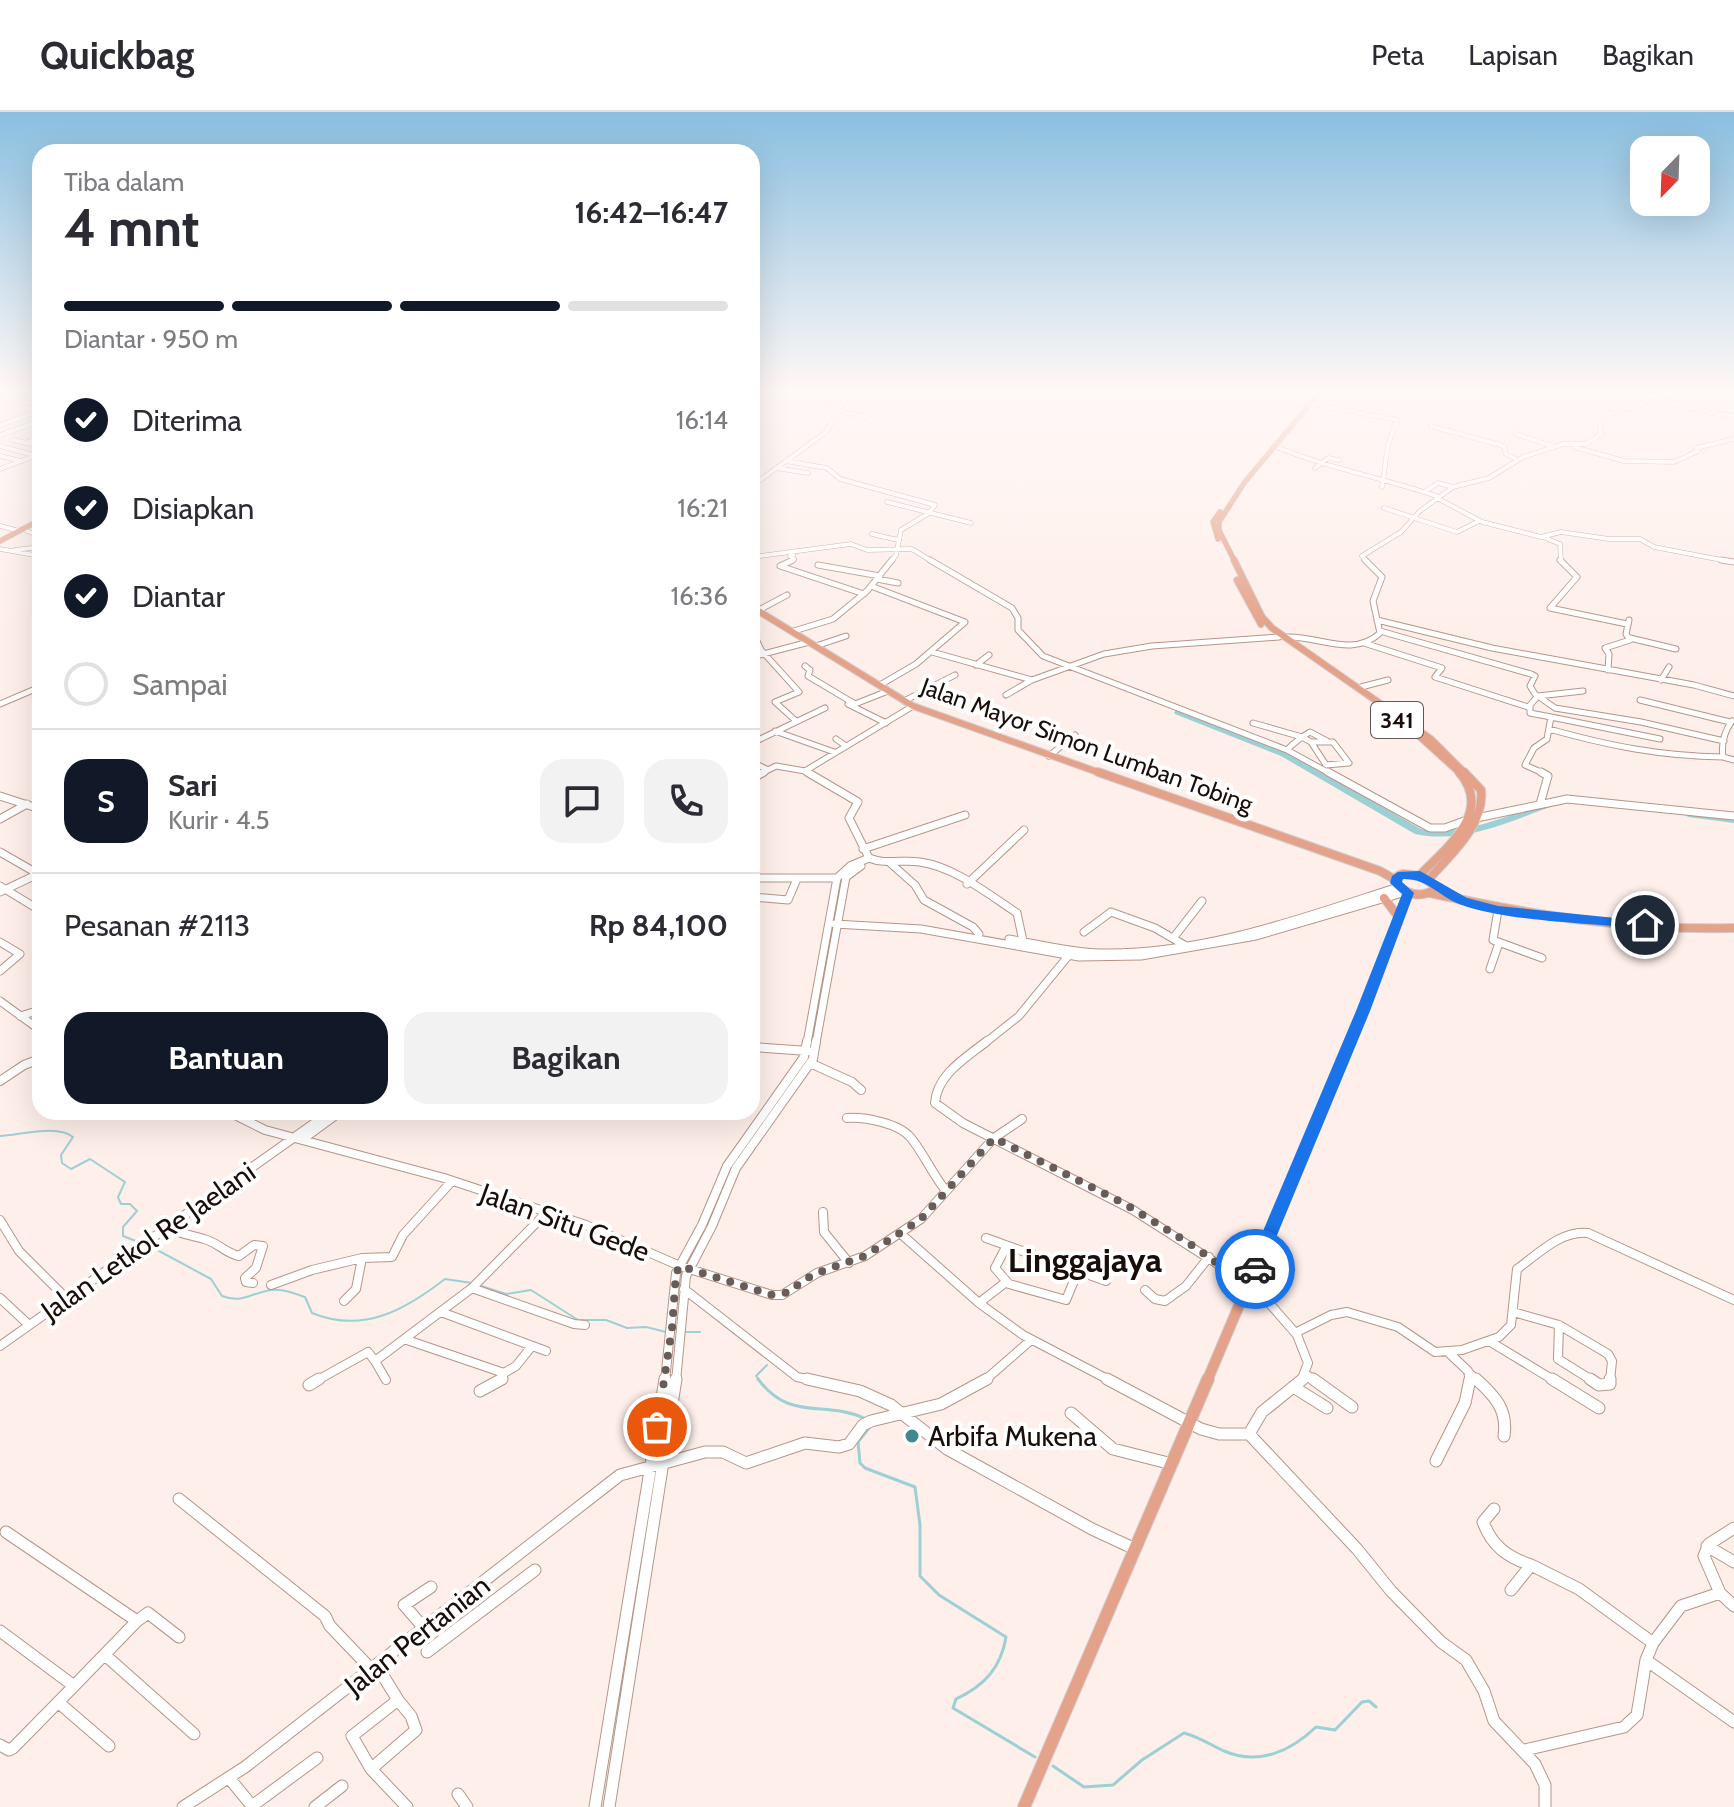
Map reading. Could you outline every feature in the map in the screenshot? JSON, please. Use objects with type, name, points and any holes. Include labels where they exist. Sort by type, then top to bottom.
[{"type":"main road","name":"341","points":[[1252,471],[1219,522],[1219,530],[1248,596],[1262,617],[1283,637],[1342,677],[1422,739],[1467,783],[1473,794],[1472,820]]},
{"type":"main road","points":[[0,545],[32,525]]},
{"type":"main road","points":[[0,545],[32,528]]},
{"type":"main road","name":"Jalan Mayor Simon Lumban Tobing","points":[[760,611],[913,706],[1380,871],[1402,888]]},
{"type":"main road","name":"341","points":[[1342,677],[1361,687],[1431,739],[1476,782],[1484,796],[1472,820]]},
{"type":"main road","points":[[1024,1807],[1363,1011],[1397,915],[1402,888],[1455,841],[1472,820]]},
{"type":"main road","points":[[1429,888],[1455,841]]},
{"type":"main road","points":[[1420,875],[1429,888]]},
{"type":"main road","points":[[1402,888],[1429,888],[1498,910],[1621,923],[1734,928]]},
{"type":"main road","points":[[1384,898],[1397,915]]},
{"type":"street","points":[[796,471],[808,473]]},
{"type":"street","points":[[794,631],[824,623],[864,594],[879,578],[896,551],[901,530],[935,507],[933,503],[907,495],[840,479],[831,471]]},
{"type":"street","points":[[1354,471],[1426,491],[1479,521],[1560,544],[1558,555],[1564,569],[1577,577],[1550,608],[1628,622],[1626,635],[1630,638],[1674,648],[1675,638]]},
{"type":"street","points":[[1382,487],[1387,471]]},
{"type":"street","points":[[1006,695],[1032,680],[1104,654],[1152,646],[1283,637],[1313,638],[1343,648],[1376,638],[1380,631],[1372,596],[1382,577],[1362,556],[1401,532],[1453,487],[1489,478],[1500,471]]},
{"type":"street","points":[[1426,491],[1438,483],[1453,487]]},
{"type":"street","points":[[895,503],[907,495]]},
{"type":"street","points":[[887,502],[971,523]]},
{"type":"street","points":[[1384,508],[1458,532],[1479,521]]},
{"type":"street","points":[[0,526],[19,531]]},
{"type":"street","points":[[27,531],[32,533]]},
{"type":"street","points":[[1543,537],[1561,532],[1609,539],[1640,539],[1654,547],[1734,562]]},
{"type":"street","points":[[872,534],[898,540]]},
{"type":"street","points":[[760,556],[851,544],[867,550],[915,550],[1012,608],[1018,618],[1018,630],[1037,651],[1290,748]]},
{"type":"street","points":[[0,545],[13,552],[32,555]]},
{"type":"street","points":[[13,552],[23,547],[32,548]]},
{"type":"street","points":[[28,554],[32,552]]},
{"type":"street","points":[[805,552],[790,556],[794,559],[780,566],[864,594]]},
{"type":"street","points":[[818,565],[832,565],[898,583]]},
{"type":"street","points":[[871,586],[965,622],[941,640],[932,652],[880,685]]},
{"type":"street","points":[[760,607],[787,595]]},
{"type":"street","points":[[828,609],[841,613]]},
{"type":"street","points":[[1377,620],[1504,651],[1734,696]]},
{"type":"street","points":[[1380,631],[1527,672],[1535,676],[1531,688],[1555,708],[1641,722],[1724,741]]},
{"type":"street","points":[[760,655],[846,636]]},
{"type":"street","points":[[1608,670],[1606,647],[1630,638]]},
{"type":"street","points":[[1364,643],[1442,668],[1435,677],[1528,707],[1533,714],[1660,739]]},
{"type":"street","points":[[760,646],[799,692],[775,702],[796,721]]},
{"type":"street","points":[[932,652],[1032,680]]},
{"type":"street","points":[[904,701],[989,655]]},
{"type":"street","points":[[805,666],[810,670],[808,676],[857,704],[888,691]]},
{"type":"street","points":[[1661,680],[1669,667]]},
{"type":"street","points":[[984,676],[991,669]]},
{"type":"street","points":[[1361,687],[1388,680]]},
{"type":"street","points":[[0,704],[32,690]]},
{"type":"street","points":[[1528,707],[1538,696],[1583,691]]},
{"type":"street","points":[[1640,700],[1732,720],[1724,741],[1723,757]]},
{"type":"street","points":[[852,702],[847,704],[886,723]]},
{"type":"street","points":[[805,771],[913,706]]},
{"type":"street","points":[[761,739],[825,708]]},
{"type":"street","points":[[1540,804],[1548,776],[1525,765],[1534,748],[1547,739],[1551,717]]},
{"type":"street","points":[[1253,723],[1311,742],[1326,765],[1348,764],[1333,742],[1311,742]]},
{"type":"street","points":[[1549,729],[1599,743],[1668,756],[1734,760]]},
{"type":"street","points":[[775,731],[834,752]]},
{"type":"street","points":[[1290,748],[1310,732],[1327,741]]},
{"type":"street","points":[[1049,756],[1075,735]]},
{"type":"street","points":[[836,739],[846,746]]},
{"type":"street","points":[[1279,742],[1419,826],[1438,829],[1540,804],[1579,799],[1734,816]]},
{"type":"street","points":[[760,766],[766,769]]},
{"type":"street","points":[[760,773],[782,766],[805,771],[858,802],[849,818],[871,860]]},
{"type":"street","points":[[0,796],[32,806]]},
{"type":"street","points":[[0,819],[27,804]]},
{"type":"street","points":[[863,849],[965,815]]},
{"type":"street","points":[[967,884],[1024,830]]},
{"type":"street","points":[[0,852],[32,870]]},
{"type":"street","points":[[677,1328],[675,1282],[712,1226],[736,1168],[810,1063],[809,1051],[846,877],[871,860]]},
{"type":"street","points":[[760,878],[837,878],[850,866],[871,860],[921,862],[1017,913],[1023,941]]},
{"type":"street","points":[[889,862],[915,885],[924,900],[985,937],[1069,955],[1099,958],[1238,938],[1384,898],[1402,888]]},
{"type":"street","points":[[2,889],[32,877]]},
{"type":"street","points":[[835,922],[837,878]]},
{"type":"street","points":[[760,898],[788,900],[797,879]]},
{"type":"street","points":[[835,922],[920,928],[1102,953],[1206,949],[1402,888]]},
{"type":"street","points":[[2,889],[32,906]]},
{"type":"street","points":[[1174,937],[1202,901]]},
{"type":"street","points":[[1498,910],[1492,934],[1499,943],[1542,958]]},
{"type":"street","points":[[1084,932],[1111,912],[1174,937],[1186,946]]},
{"type":"street","points":[[0,942],[17,950],[20,955],[0,971]]},
{"type":"street","points":[[1490,969],[1499,943]]},
{"type":"street","points":[[1069,955],[1019,1016],[950,1070],[936,1091],[935,1103],[994,1138],[1125,1204],[1209,1257],[1248,1286],[1297,1332],[1305,1349],[1307,1375],[1295,1388],[1258,1413],[1249,1434]]},
{"type":"street","points":[[0,1001],[32,1024]]},
{"type":"street","points":[[20,1016],[32,1012]]},
{"type":"street","points":[[760,1048],[809,1051]]},
{"type":"street","points":[[760,1120],[809,1051]]},
{"type":"street","points":[[0,1081],[32,1062]]},
{"type":"street","points":[[810,1063],[852,1082],[861,1090]]},
{"type":"street","points":[[847,1118],[869,1117],[910,1136],[929,1170],[946,1191]]},
{"type":"street","name":"Jalan Situ Gede","points":[[245,1120],[265,1130],[452,1181],[586,1225],[684,1267],[772,1295],[782,1295],[817,1273],[849,1263],[901,1234],[937,1204],[994,1138],[1022,1119]]},
{"type":"street","points":[[300,1138],[321,1120]]},
{"type":"street","points":[[300,1138],[328,1120]]},
{"type":"street","points":[[609,1807],[685,1289],[684,1267],[727,1166],[760,1120]]},
{"type":"street","name":"Jalan Letkol Re Jaelani","points":[[0,1346],[167,1227],[300,1138]]},
{"type":"street","points":[[271,1285],[312,1270],[362,1258],[392,1257],[403,1235],[452,1181]]},
{"type":"street","points":[[375,1361],[476,1284],[547,1212]]},
{"type":"street","points":[[823,1212],[824,1232],[849,1263]]},
{"type":"street","points":[[0,1220],[19,1251],[67,1299]]},
{"type":"street","points":[[167,1227],[184,1236],[208,1239],[216,1250],[226,1254],[239,1256],[254,1245],[263,1246],[256,1268],[245,1278],[246,1282],[253,1283]]},
{"type":"street","points":[[1297,1332],[1331,1315],[1347,1312],[1385,1321],[1435,1352],[1449,1353],[1489,1341],[1506,1332],[1513,1312],[1512,1289],[1517,1269],[1557,1240],[1578,1232],[1603,1239],[1734,1300]]},
{"type":"street","points":[[901,1234],[981,1304],[1031,1340],[1189,1423],[1219,1434],[1249,1434],[1357,1549],[1391,1591],[1441,1642],[1466,1660],[1484,1691],[1494,1721],[1525,1750],[1545,1785],[1545,1807]]},
{"type":"street","points":[[986,1238],[1106,1281]]},
{"type":"street","points":[[1006,1247],[995,1268],[1007,1283],[1066,1300],[1083,1259]]},
{"type":"street","points":[[1145,1290],[1155,1299],[1165,1301],[1186,1286],[1209,1257]]},
{"type":"street","points":[[344,1301],[356,1289],[362,1258]]},
{"type":"street","points":[[675,1282],[797,1377],[860,1391],[891,1405],[947,1449],[1092,1529],[1135,1549]]},
{"type":"street","points":[[981,1304],[1007,1283]]},
{"type":"street","points":[[476,1284],[574,1324],[585,1325]]},
{"type":"street","points":[[0,1298],[29,1325]]},
{"type":"street","points":[[441,1312],[546,1351]]},
{"type":"street","points":[[1513,1312],[1559,1325],[1608,1354],[1612,1361],[1610,1384],[1599,1385],[1558,1359],[1559,1325]]},
{"type":"street","points":[[404,1339],[504,1373]]},
{"type":"street","points":[[902,1415],[931,1408],[990,1378],[1014,1360],[1031,1340]]},
{"type":"street","points":[[1489,1341],[1599,1408]]},
{"type":"street","points":[[480,1391],[502,1380],[504,1373],[516,1366],[532,1346]]},
{"type":"street","points":[[309,1385],[368,1352],[386,1380]]},
{"type":"street","points":[[1449,1353],[1504,1407],[1507,1423],[1504,1436]]},
{"type":"street","points":[[1436,1461],[1454,1429],[1468,1392],[1468,1371]]},
{"type":"street","points":[[1307,1375],[1352,1407]]},
{"type":"street","points":[[1295,1388],[1327,1408]]},
{"type":"street","points":[[1071,1413],[1113,1449],[1172,1464]]},
{"type":"street","name":"Jalan Pertanian","points":[[183,1807],[229,1778],[374,1668],[620,1475],[714,1452],[723,1452],[746,1463],[805,1443],[839,1447],[849,1444],[867,1423],[902,1415]]},
{"type":"street","points":[[595,1807],[657,1464]]},
{"type":"street","points":[[179,1499],[325,1616],[330,1626],[374,1668],[411,1716],[416,1730],[371,1769]]},
{"type":"street","points":[[1494,1509],[1483,1522],[1487,1536],[1497,1550],[1510,1559],[1531,1565],[1574,1586],[1653,1643]]},
{"type":"street","points":[[1734,1528],[1707,1546],[1704,1556],[1720,1593],[1734,1606]]},
{"type":"street","points":[[2,1532],[137,1621]]},
{"type":"street","points":[[1707,1546],[1734,1562]]},
{"type":"street","points":[[1511,1590],[1531,1565]]},
{"type":"street","points":[[427,1652],[535,1570]]},
{"type":"street","points":[[424,1628],[400,1602],[431,1587]]},
{"type":"street","points":[[1525,1750],[1624,1727],[1632,1721],[1637,1715],[1646,1660],[1653,1643],[1681,1606],[1720,1593]]},
{"type":"street","points":[[456,1605],[469,1620]]},
{"type":"street","points":[[0,1745],[9,1750],[13,1748],[148,1613],[179,1637]]},
{"type":"street","points":[[0,1631],[74,1686]]},
{"type":"street","points":[[105,1655],[194,1734]]},
{"type":"street","points":[[1646,1660],[1734,1722]]},
{"type":"street","points":[[398,1700],[352,1736],[371,1769],[407,1807]]},
{"type":"street","points":[[58,1702],[109,1746]]},
{"type":"street","points":[[604,1754],[619,1753]]},
{"type":"street","points":[[229,1778],[253,1807],[317,1758]]},
{"type":"street","points":[[315,1807],[342,1786]]},
{"type":"street","points":[[458,1794],[467,1807]]},
{"type":"waterway","points":[[1178,712],[1284,754],[1418,832],[1434,835],[1467,832],[1547,805]]},
{"type":"waterway","points":[[1691,815],[1734,820]]},
{"type":"waterway","points":[[0,1136],[58,1131],[73,1137],[61,1155],[62,1163],[71,1169],[90,1159],[125,1182],[118,1197],[121,1204],[130,1204],[137,1211],[123,1227],[123,1236],[141,1243]]},
{"type":"waterway","points":[[148,1245],[211,1279],[222,1296],[240,1299],[271,1290],[286,1291],[305,1297],[312,1313],[331,1319],[349,1321],[383,1316],[415,1300],[445,1279],[472,1283]]},
{"type":"waterway","points":[[478,1285],[506,1294],[531,1290],[578,1320],[606,1320],[627,1328],[646,1327],[666,1332]]},
{"type":"waterway","points":[[685,1332],[700,1332]]},
{"type":"waterway","points":[[760,1381],[756,1376],[767,1365]]},
{"type":"waterway","points":[[758,1379],[770,1393],[796,1406],[836,1410],[866,1419]]},
{"type":"waterway","points":[[869,1428],[858,1442],[860,1463],[865,1468],[915,1487],[920,1525],[920,1576],[939,1595],[1006,1637],[1000,1658],[990,1675],[956,1699],[953,1708],[1035,1757]]},
{"type":"waterway","points":[[1053,1766],[1084,1787],[1113,1785],[1142,1760],[1184,1733],[1237,1755],[1262,1756],[1285,1749],[1316,1727],[1335,1730],[1362,1702],[1369,1701],[1376,1707]]},
{"type":"way so far","points":[[657,1427],[668,1362],[676,1273],[680,1266],[772,1295],[790,1292],[817,1273],[865,1256],[921,1219],[994,1138],[1125,1204],[1195,1247],[1248,1286],[1255,1269]]},
{"type":"place","name":"Arbifa Mukena","points":[[912,1436]]},
{"type":"district","name":"Linggajaya","points":[[1085,1260]]},
{"type":"route","points":[[1255,1269],[1363,1011],[1397,915],[1408,893],[1398,887],[1398,876],[1411,873],[1420,875],[1462,901],[1498,910],[1645,925]]}]
